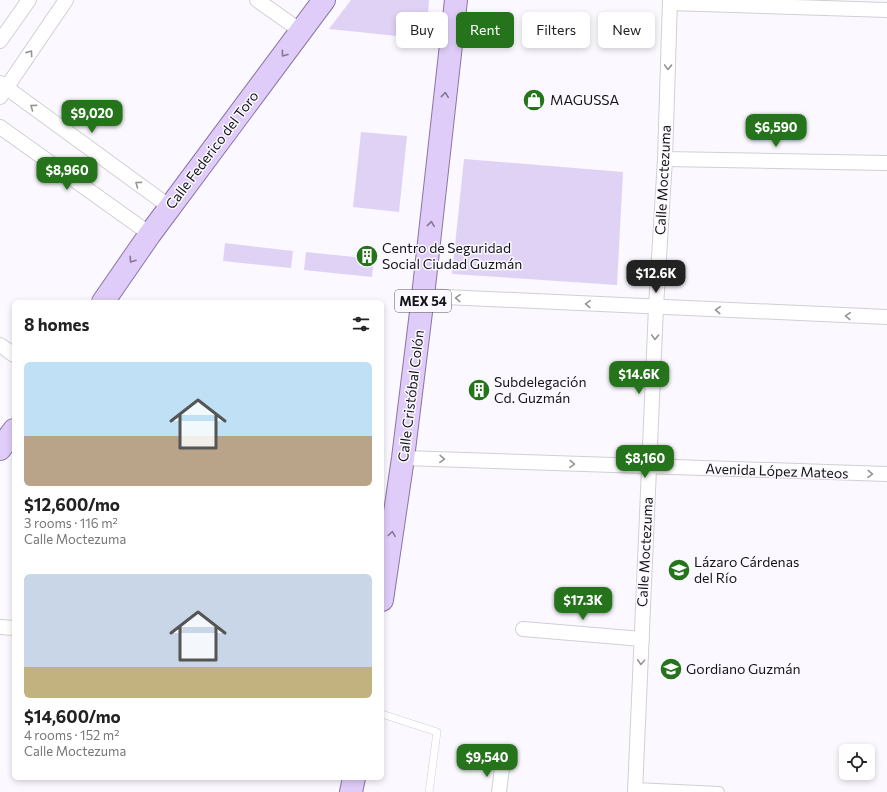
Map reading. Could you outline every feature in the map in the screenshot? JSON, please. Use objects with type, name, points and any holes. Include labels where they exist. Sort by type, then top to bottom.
[{"type":"main road","name":"Calle Federico del Toro","points":[[104,300],[150,234],[324,0]]},
{"type":"main road","name":"Calle Cristóbal Colón","points":[[384,586],[403,458],[423,296],[456,0]]},
{"type":"main road","points":[[0,449],[12,433]]},
{"type":"main road","points":[[351,792],[354,780]]},
{"type":"street","points":[[0,41],[29,0]]},
{"type":"street","points":[[66,0],[2,89],[170,207]]},
{"type":"street","points":[[257,0],[301,31]]},
{"type":"street","points":[[670,1],[887,10]]},
{"type":"street","name":"Calle Moctezuma","points":[[635,790],[656,307],[665,159],[670,1]]},
{"type":"street","points":[[0,127],[150,234]]},
{"type":"street","points":[[665,159],[887,163]]},
{"type":"street","points":[[423,296],[887,318]]},
{"type":"street","points":[[0,345],[12,354]]},
{"type":"street","name":"Avenida López Mateos","points":[[403,458],[887,474]]},
{"type":"street","points":[[0,627],[12,628]]},
{"type":"street","points":[[523,629],[642,639]]},
{"type":"street","points":[[499,792],[502,768]]},
{"type":"street","points":[[635,790],[719,792]]},
{"type":"lane","points":[[384,715],[437,732],[429,792]]},
{"type":"shaded area","points":[[351,0],[429,0],[428,12],[396,12],[396,36],[329,29]]},
{"type":"shaded area","points":[[361,132],[407,136],[399,212],[353,207]]},
{"type":"shaded area","points":[[464,159],[623,172],[617,285],[452,274]]},
{"type":"shaded area","points":[[225,243],[293,251],[291,268],[223,261]]},
{"type":"shaded area","points":[[306,252],[374,259],[372,277],[304,270]]},
{"type":"place","name":"MAGUSSA","points":[[534,100]]},
{"type":"place","name":"Centro de Seguridad Social Ciudad Guzmán","points":[[367,256]]},
{"type":"place","name":"Subdelegación Cd. Guzmán","points":[[479,390]]},
{"type":"place","name":"Lázaro Cárdenas del Río","points":[[679,570]]},
{"type":"place","name":"Gordiano Guzmán","points":[[671,669]]}]
